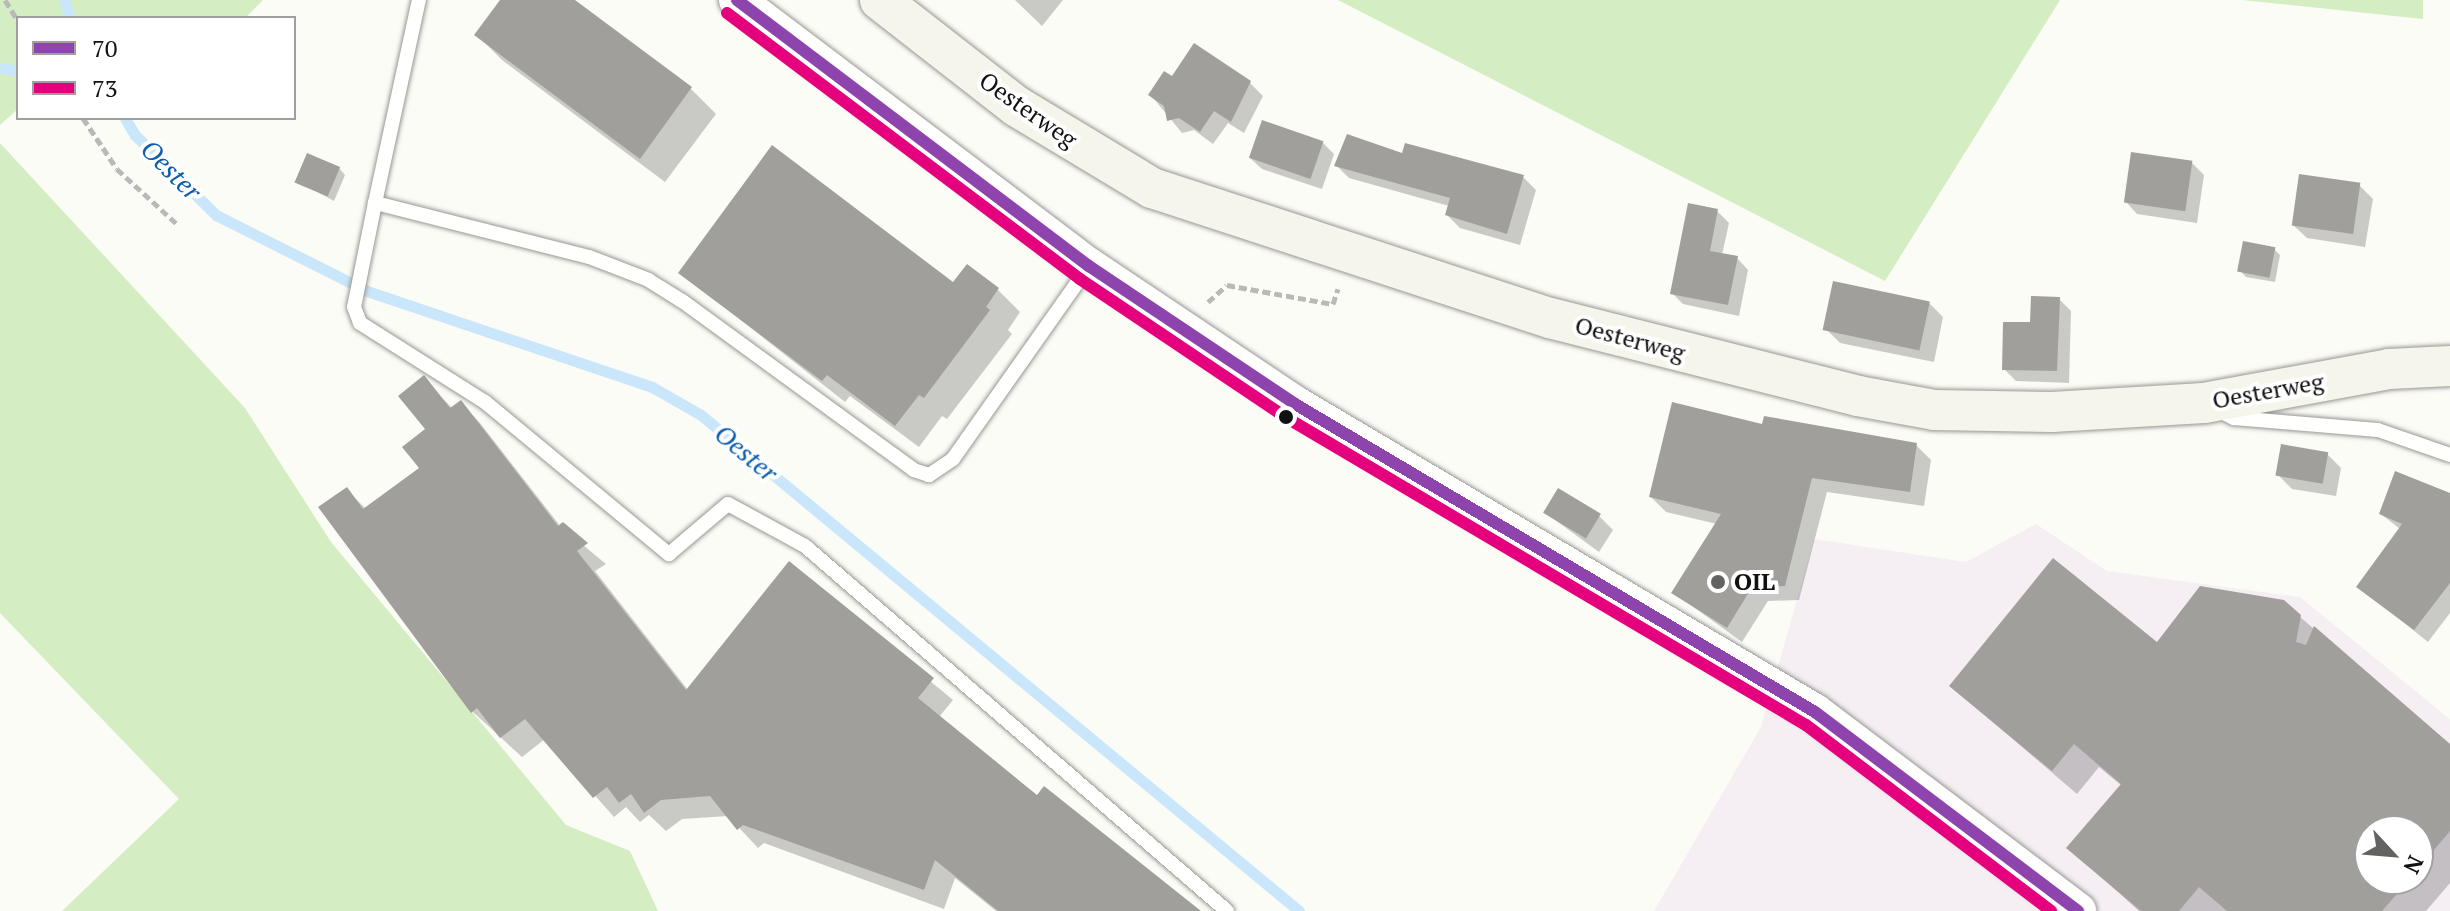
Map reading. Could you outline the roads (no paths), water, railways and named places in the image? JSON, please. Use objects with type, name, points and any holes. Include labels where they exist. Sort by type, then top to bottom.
[{"type":"main road","name":"Oesterweg","points":[[880,0],[1016,106],[1152,188],[1550,318],[1858,396],[1934,410],[2052,412],[2204,403],[2389,369],[2450,366]]},
{"type":"street","points":[[737,0],[1089,266],[1189,329],[1295,404],[1815,712],[2078,911]]},
{"type":"lane","points":[[419,0],[363,250],[354,307],[360,323],[485,402],[669,554],[728,504],[805,546],[1227,911]]},
{"type":"lane","points":[[375,203],[589,257],[649,280],[914,470],[929,475],[953,459],[1089,266]]},
{"type":"lane","points":[[2204,403],[2234,418],[2378,430],[2450,455]]},
{"type":"waterway","name":"Oester","points":[[64,0],[69,16]]},
{"type":"waterway","points":[[0,68],[16,71]]},
{"type":"waterway","name":"Oester","points":[[126,120],[135,135],[216,215],[367,291],[652,387],[701,415],[1299,911]]},
{"type":"place","name":"OIL","points":[[1718,582]]}]
